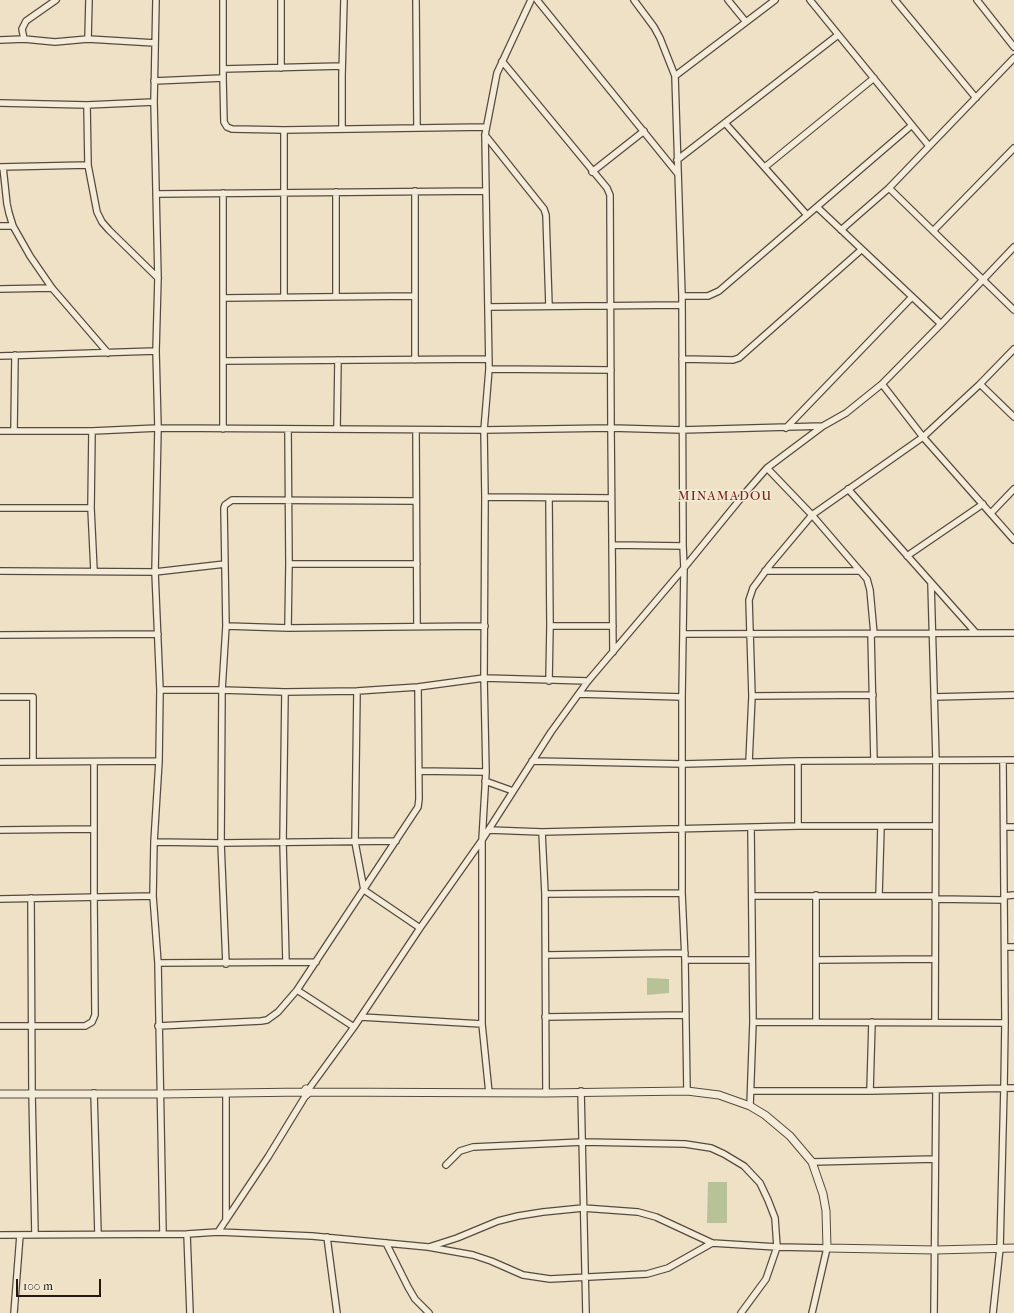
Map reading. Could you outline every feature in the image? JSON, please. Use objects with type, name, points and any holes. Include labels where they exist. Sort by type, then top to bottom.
[{"type":"street","points":[[24,39],[22,29],[26,21],[56,0]]},
{"type":"street","points":[[88,0],[88,39]]},
{"type":"street","points":[[156,0],[154,102],[158,278],[156,351],[158,428],[155,572],[160,690],[159,761],[154,842],[154,896],[158,963],[163,1234]]},
{"type":"street","points":[[223,0],[224,122],[227,127],[232,129],[284,130],[486,127]]},
{"type":"street","points":[[280,0],[281,68]]},
{"type":"street","points":[[342,129],[344,0]]},
{"type":"street","points":[[416,0],[417,128]]},
{"type":"street","points":[[489,1093],[482,1024],[482,840],[486,772],[484,678],[484,430],[489,369],[485,135],[497,73],[531,0]]},
{"type":"street","points":[[537,0],[678,174]]},
{"type":"street","points":[[634,0],[646,15],[660,38],[674,76],[682,296],[684,568],[682,697],[682,893],[685,957],[687,1091]]},
{"type":"street","points":[[728,0],[746,22]]},
{"type":"street","points":[[674,76],[775,0]]},
{"type":"street","points":[[810,0],[929,146]]},
{"type":"street","points":[[895,0],[976,98]]},
{"type":"street","points":[[977,0],[1014,47]]},
{"type":"street","points":[[678,160],[838,35]]},
{"type":"street","points":[[0,40],[24,39],[49,42],[88,39],[155,43]]},
{"type":"street","points":[[840,230],[889,188],[1014,58]]},
{"type":"street","points":[[502,61],[592,172],[607,188],[610,195],[610,428],[613,545],[613,652]]},
{"type":"street","points":[[223,70],[342,66]]},
{"type":"street","points":[[154,81],[223,78]]},
{"type":"street","points":[[765,167],[874,78]]},
{"type":"street","points":[[0,103],[87,104],[154,102]]},
{"type":"street","points":[[87,104],[88,165],[97,212],[102,222],[158,278]]},
{"type":"street","points":[[725,123],[807,215]]},
{"type":"street","points":[[682,296],[708,296],[715,294],[912,125]]},
{"type":"street","points":[[284,130],[284,297]]},
{"type":"street","points":[[592,172],[644,131]]},
{"type":"street","points":[[485,135],[544,209],[546,215],[549,306]]},
{"type":"street","points":[[933,231],[1014,148]]},
{"type":"street","points":[[88,165],[2,167],[7,204],[13,226],[30,256],[52,288],[108,353]]},
{"type":"street","points":[[889,188],[1014,310]]},
{"type":"street","points":[[415,191],[415,360]]},
{"type":"street","points":[[156,194],[485,191]]},
{"type":"street","points":[[336,192],[336,297]]},
{"type":"street","points":[[223,193],[223,429]]},
{"type":"street","points":[[816,207],[911,298],[941,324]]},
{"type":"street","points":[[0,226],[13,226]]},
{"type":"street","points":[[218,1232],[268,1157],[307,1092],[361,1017],[420,928],[489,830],[532,761],[588,681],[767,468],[823,426],[846,413],[882,384],[1014,247]]},
{"type":"street","points":[[682,359],[733,360],[739,358],[862,250]]},
{"type":"street","points":[[0,289],[52,288]]},
{"type":"street","points":[[223,298],[415,296]]},
{"type":"street","points":[[786,428],[911,298]]},
{"type":"street","points":[[488,307],[682,305]]},
{"type":"street","points":[[749,762],[752,696],[749,600],[751,594],[765,572],[812,515],[924,437],[980,384],[1014,349]]},
{"type":"street","points":[[0,356],[156,351]]},
{"type":"street","points":[[14,431],[15,355]]},
{"type":"street","points":[[224,361],[489,358]]},
{"type":"street","points":[[337,429],[338,360]]},
{"type":"street","points":[[489,369],[611,370]]},
{"type":"street","points":[[882,384],[924,437],[1014,540]]},
{"type":"street","points":[[980,384],[1014,417]]},
{"type":"street","points":[[0,431],[92,431],[158,428],[484,430],[610,428],[682,430],[823,426]]},
{"type":"street","points":[[288,429],[288,628]]},
{"type":"street","points":[[416,430],[417,626]]},
{"type":"street","points":[[92,431],[91,508],[94,571]]},
{"type":"street","points":[[767,468],[812,515],[866,579],[870,590],[873,634],[874,761]]},
{"type":"street","points":[[848,489],[976,633]]},
{"type":"street","points":[[991,513],[1014,489]]},
{"type":"street","points":[[485,497],[549,499],[611,498]]},
{"type":"street","points":[[226,964],[221,843],[222,690],[226,626],[224,508],[228,502],[232,500],[289,499],[416,501]]},
{"type":"street","points":[[549,499],[549,681]]},
{"type":"street","points":[[907,556],[983,504]]},
{"type":"street","points":[[0,508],[91,508]]},
{"type":"street","points":[[613,545],[683,546]]},
{"type":"street","points":[[0,571],[155,572],[225,564]]},
{"type":"street","points":[[289,564],[417,564]]},
{"type":"street","points":[[765,572],[860,571]]},
{"type":"street","points":[[932,583],[936,760],[934,959],[935,1021]]},
{"type":"street","points":[[226,626],[288,628],[485,626]]},
{"type":"street","points":[[550,626],[613,626]]},
{"type":"street","points":[[683,634],[1014,633]]},
{"type":"street","points":[[0,635],[158,634]]},
{"type":"street","points":[[160,690],[285,692],[357,691],[418,687],[484,678],[588,681]]},
{"type":"street","points":[[158,1026],[261,1022],[273,1017],[283,1008],[297,990],[418,808],[418,687]]},
{"type":"street","points":[[357,691],[355,842],[364,890],[420,928]]},
{"type":"street","points":[[285,692],[283,842],[286,962]]},
{"type":"street","points":[[579,694],[682,697]]},
{"type":"street","points":[[752,696],[873,694]]},
{"type":"street","points":[[934,697],[1014,695]]},
{"type":"street","points":[[0,697],[32,697],[33,762]]},
{"type":"street","points":[[532,761],[683,764],[798,761],[1014,760]]},
{"type":"street","points":[[0,762],[159,761]]},
{"type":"street","points":[[798,761],[798,826]]},
{"type":"street","points":[[994,1313],[1000,1248],[1005,1022],[1004,827],[1002,761]]},
{"type":"street","points":[[0,1026],[85,1026],[94,1019],[94,762]]},
{"type":"street","points":[[419,771],[486,772]]},
{"type":"street","points":[[485,780],[513,791]]},
{"type":"street","points":[[489,830],[542,832],[798,826],[935,826]]},
{"type":"street","points":[[879,896],[881,827]]},
{"type":"street","points":[[1004,827],[1014,828]]},
{"type":"street","points":[[750,1106],[753,1022],[751,828]]},
{"type":"street","points":[[0,830],[94,829]]},
{"type":"street","points":[[542,832],[546,956],[546,1093]]},
{"type":"street","points":[[154,842],[221,843],[396,841]]},
{"type":"street","points":[[545,894],[682,893]]},
{"type":"street","points":[[752,896],[816,895],[1004,898],[1014,895]]},
{"type":"street","points":[[816,895],[816,1022]]},
{"type":"street","points":[[0,899],[154,896]]},
{"type":"street","points":[[31,898],[32,1093],[35,1234]]},
{"type":"street","points":[[1005,947],[1014,947]]},
{"type":"street","points":[[546,956],[685,957],[752,960]]},
{"type":"street","points":[[816,960],[934,959]]},
{"type":"street","points":[[158,963],[226,964],[316,962]]},
{"type":"street","points":[[297,990],[354,1027]]},
{"type":"street","points":[[545,1018],[686,1015]]},
{"type":"street","points":[[361,1017],[482,1024]]},
{"type":"street","points":[[753,1022],[1005,1022]]},
{"type":"street","points":[[870,1091],[872,1022]]},
{"type":"street","points":[[751,1091],[870,1091],[1014,1088]]},
{"type":"street","points":[[934,1313],[936,1090]]},
{"type":"street","points":[[0,1094],[307,1092],[546,1093],[687,1091],[719,1095],[750,1106],[765,1115],[790,1136],[812,1162],[823,1194],[826,1211],[827,1248],[812,1313]]},
{"type":"street","points":[[581,1092],[586,1313]]},
{"type":"street","points":[[94,1093],[98,1234]]},
{"type":"street","points":[[226,1093],[226,1220]]},
{"type":"street","points":[[446,1165],[460,1152],[473,1147],[583,1142],[698,1145],[724,1154],[744,1166],[760,1183],[775,1218],[777,1247],[766,1279],[741,1313]]},
{"type":"street","points":[[812,1162],[935,1160]]},
{"type":"street","points":[[428,1248],[457,1238],[505,1218],[584,1208],[647,1214],[712,1242],[777,1247],[827,1248],[935,1250],[1014,1248]]},
{"type":"street","points":[[0,1235],[187,1234],[218,1232],[327,1237],[428,1248],[473,1255],[523,1275],[550,1279],[647,1274],[657,1272],[668,1268],[712,1242]]},
{"type":"street","points":[[187,1234],[190,1313]]},
{"type":"street","points":[[14,1313],[20,1235]]},
{"type":"street","points":[[327,1237],[338,1313]]},
{"type":"street","points":[[386,1243],[415,1299],[429,1313]]},
{"type":"green space","points":[[647,978],[669,979],[669,993],[647,995]]},
{"type":"green space","points":[[708,1182],[727,1182],[727,1223],[707,1223]]},
{"type":"district","name":"MINAMADOU","points":[[725,497]]}]
